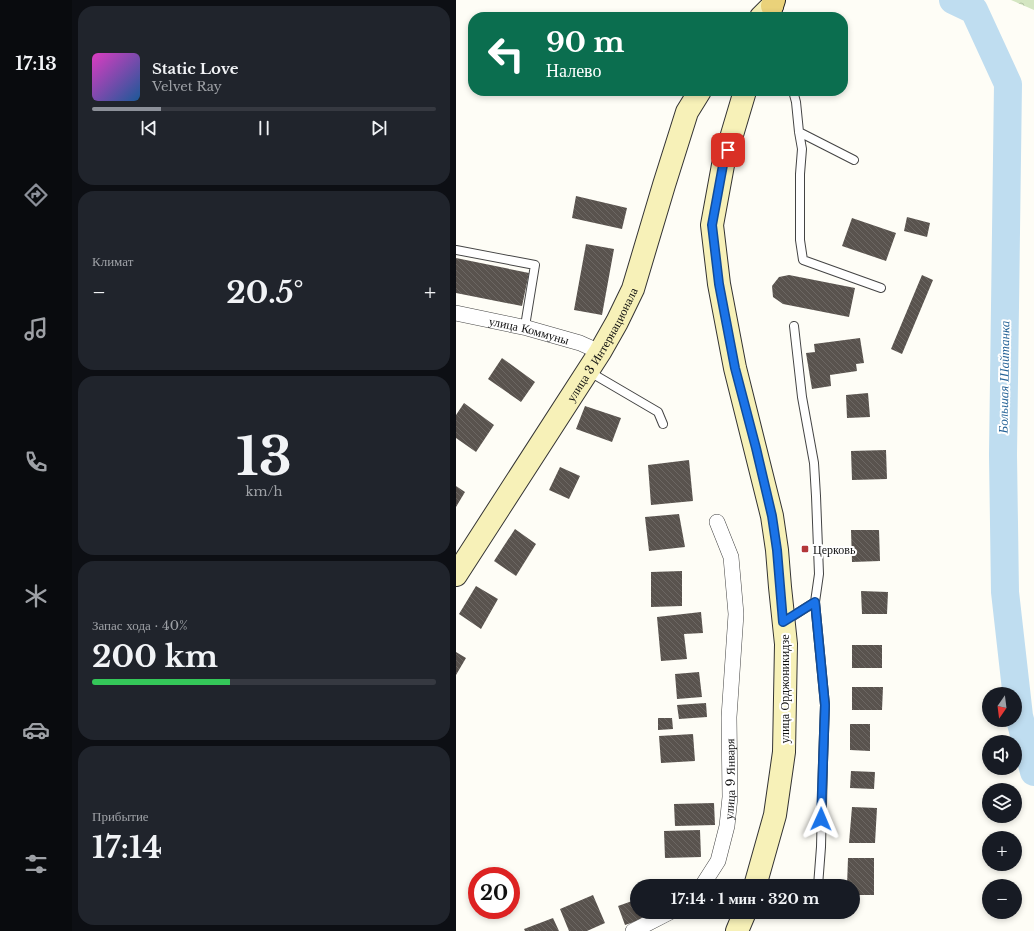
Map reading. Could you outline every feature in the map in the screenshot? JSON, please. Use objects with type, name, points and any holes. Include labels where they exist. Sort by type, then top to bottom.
[{"type":"main road","name":"улица 3 Интернационала","points":[[456,575],[600,352],[616,322],[632,289],[687,112],[697,96]]},
{"type":"main road","name":"улица Орджоникидзе","points":[[744,96],[723,165],[712,225],[719,284],[735,368],[772,516],[777,550],[786,644],[784,752],[775,815],[757,879]]},
{"type":"main road","points":[[737,931],[742,919]]},
{"type":"street","name":"улица Коммуны","points":[[456,313],[527,328],[580,343],[600,352]]},
{"type":"street","name":"улица 9 Января","points":[[706,879],[718,861],[727,826],[730,797],[729,717],[736,614],[731,557],[717,522]]},
{"type":"street","points":[[632,931],[656,919]]},
{"type":"lane","points":[[794,96],[802,149],[800,174],[800,240],[803,260],[881,288]]},
{"type":"lane","points":[[799,132],[854,160]]},
{"type":"lane","points":[[456,250],[535,265],[526,320],[527,328]]},
{"type":"lane","points":[[794,326],[802,397],[814,470],[819,574],[815,602],[825,705],[821,847],[819,879]]},
{"type":"lane","points":[[588,370],[658,412],[663,424]]},
{"type":"lane","points":[[783,622],[815,602]]},
{"type":"green space","points":[[1011,0],[1034,0],[1034,10]]},
{"type":"building","points":[[576,196],[627,208],[622,229],[572,218]]},
{"type":"building","points":[[907,217],[930,223],[927,237],[904,231]]},
{"type":"building","points":[[852,218],[896,233],[886,261],[842,246]]},
{"type":"building","points":[[586,244],[614,249],[602,315],[574,310]]},
{"type":"building","points":[[456,258],[529,273],[522,306],[456,293]]},
{"type":"building","points":[[789,275],[855,288],[849,317],[783,304],[773,297],[772,286],[779,277]]},
{"type":"building","points":[[922,275],[933,280],[902,354],[891,349]]},
{"type":"building","points":[[860,338],[864,363],[856,364],[857,371],[830,375],[831,386],[812,389],[806,353],[815,352],[814,344]]},
{"type":"building","points":[[502,358],[535,382],[521,402],[488,379]]},
{"type":"building","points":[[868,393],[870,417],[847,418],[846,395]]},
{"type":"building","points":[[464,403],[494,425],[476,452],[456,438],[456,415]]},
{"type":"building","points":[[585,406],[621,418],[612,442],[576,429]]},
{"type":"building","points":[[886,450],[887,479],[852,480],[851,451]]},
{"type":"building","points":[[689,460],[693,501],[651,505],[648,465]]},
{"type":"building","points":[[560,467],[580,476],[569,499],[549,490]]},
{"type":"building","points":[[456,486],[465,492],[456,507]]},
{"type":"building","points":[[679,514],[685,547],[649,551],[645,517]]},
{"type":"building","points":[[515,529],[536,544],[516,576],[494,561]]},
{"type":"building","points":[[851,530],[879,530],[880,561],[852,562]]},
{"type":"building","points":[[682,571],[682,606],[651,607],[651,572]]},
{"type":"building","points":[[476,586],[498,599],[481,629],[459,614]]},
{"type":"building","points":[[861,591],[888,592],[887,614],[862,614]]},
{"type":"building","points":[[701,612],[703,633],[684,634],[687,659],[661,661],[657,617]]},
{"type":"building","points":[[852,645],[882,645],[882,668],[852,668]]},
{"type":"building","points":[[456,652],[466,658],[456,675]]},
{"type":"building","points":[[699,672],[702,697],[677,699],[675,674]]},
{"type":"building","points":[[852,687],[883,687],[882,710],[852,710]]},
{"type":"building","points":[[706,703],[707,717],[679,719],[677,705]]},
{"type":"building","points":[[658,718],[672,718],[673,729],[658,730]]},
{"type":"building","points":[[850,724],[870,724],[870,751],[850,750]]},
{"type":"building","points":[[693,734],[695,761],[661,763],[659,736]]},
{"type":"building","points":[[851,771],[875,772],[874,789],[850,788]]},
{"type":"building","points":[[714,803],[715,825],[675,826],[674,804]]},
{"type":"building","points":[[852,807],[877,808],[875,843],[849,843]]},
{"type":"building","points":[[700,830],[701,857],[665,858],[664,831]]},
{"type":"building","points":[[848,858],[874,858],[874,895],[860,895],[860,879],[847,879]]},
{"type":"building","points":[[593,895],[605,923],[587,931],[569,931],[560,909]]},
{"type":"building","points":[[630,902],[630,919],[643,919],[625,925],[618,906]]},
{"type":"building","points":[[553,918],[559,931],[525,931],[524,929]]},
{"type":"waterway","name":"Большая Шайтанка","points":[[953,0],[974,10],[1008,84],[1003,455],[1005,592],[1019,716],[1034,772]]},
{"type":"place","name":"Церковь","points":[[805,549]]},
{"type":"route","points":[[728,150],[723,165],[712,225],[719,284],[735,368],[772,516],[777,550],[783,622],[815,602],[825,705],[821,819]]}]
